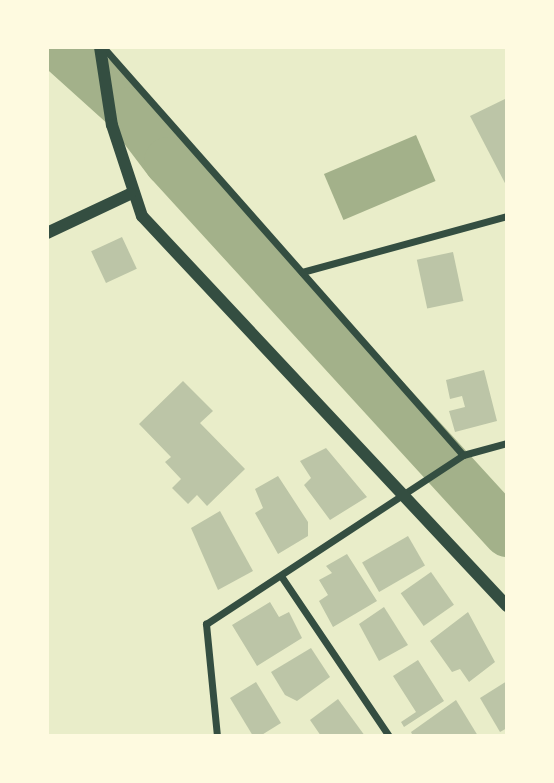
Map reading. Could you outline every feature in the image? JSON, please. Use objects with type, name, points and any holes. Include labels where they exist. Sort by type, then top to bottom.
[{"type":"street","points":[[102,47],[112,125],[130,194],[160,239],[408,496],[507,606]]},
{"type":"street","points":[[102,47],[463,454]]},
{"type":"street","points":[[47,233],[130,194]]},
{"type":"street","points":[[302,272],[507,216]]},
{"type":"street","points":[[218,736],[206,624],[408,496],[463,454],[507,443]]},
{"type":"street","points":[[281,576],[389,736]]},
{"type":"shaded area","points":[[416,135],[436,181],[343,220],[324,174]]},
{"type":"building","points":[[507,98],[507,187],[470,116]]},
{"type":"building","points":[[122,237],[137,269],[106,283],[91,251]]},
{"type":"building","points":[[453,252],[463,301],[427,309],[417,260]]},
{"type":"building","points":[[484,370],[497,421],[455,432],[449,411],[465,407],[462,396],[450,399],[446,380]]},
{"type":"building","points":[[183,381],[213,411],[200,423],[245,469],[207,506],[197,495],[188,504],[172,488],[181,479],[165,462],[171,457],[139,424]]},
{"type":"building","points":[[326,448],[367,497],[330,520],[304,485],[311,478],[300,461]]},
{"type":"building","points":[[278,476],[308,522],[308,536],[278,554],[255,513],[263,508],[255,489]]},
{"type":"building","points":[[220,511],[253,571],[218,590],[191,528]]},
{"type":"building","points":[[408,536],[425,565],[379,592],[362,562]]},
{"type":"building","points":[[347,554],[377,601],[333,627],[319,601],[328,595],[319,580],[332,573],[326,566]]},
{"type":"building","points":[[431,572],[454,605],[424,626],[401,593]]},
{"type":"building","points":[[270,602],[279,617],[289,612],[302,638],[257,666],[232,625]]},
{"type":"building","points":[[384,607],[408,645],[379,661],[359,624]]},
{"type":"building","points":[[468,612],[495,662],[469,682],[460,669],[452,672],[430,641]]},
{"type":"building","points":[[311,648],[330,677],[297,701],[285,695],[271,672]]},
{"type":"building","points":[[418,660],[444,701],[404,727],[401,722],[416,712],[393,676]]},
{"type":"building","points":[[507,681],[507,728],[500,732],[480,698]]},
{"type":"building","points":[[256,682],[281,723],[260,736],[253,736],[230,698]]},
{"type":"building","points":[[338,699],[365,736],[321,736],[310,720]]},
{"type":"building","points":[[456,700],[478,736],[413,736],[411,732]]},
{"type":"waterway","points":[[59,47],[130,111],[168,161],[507,532]]}]
